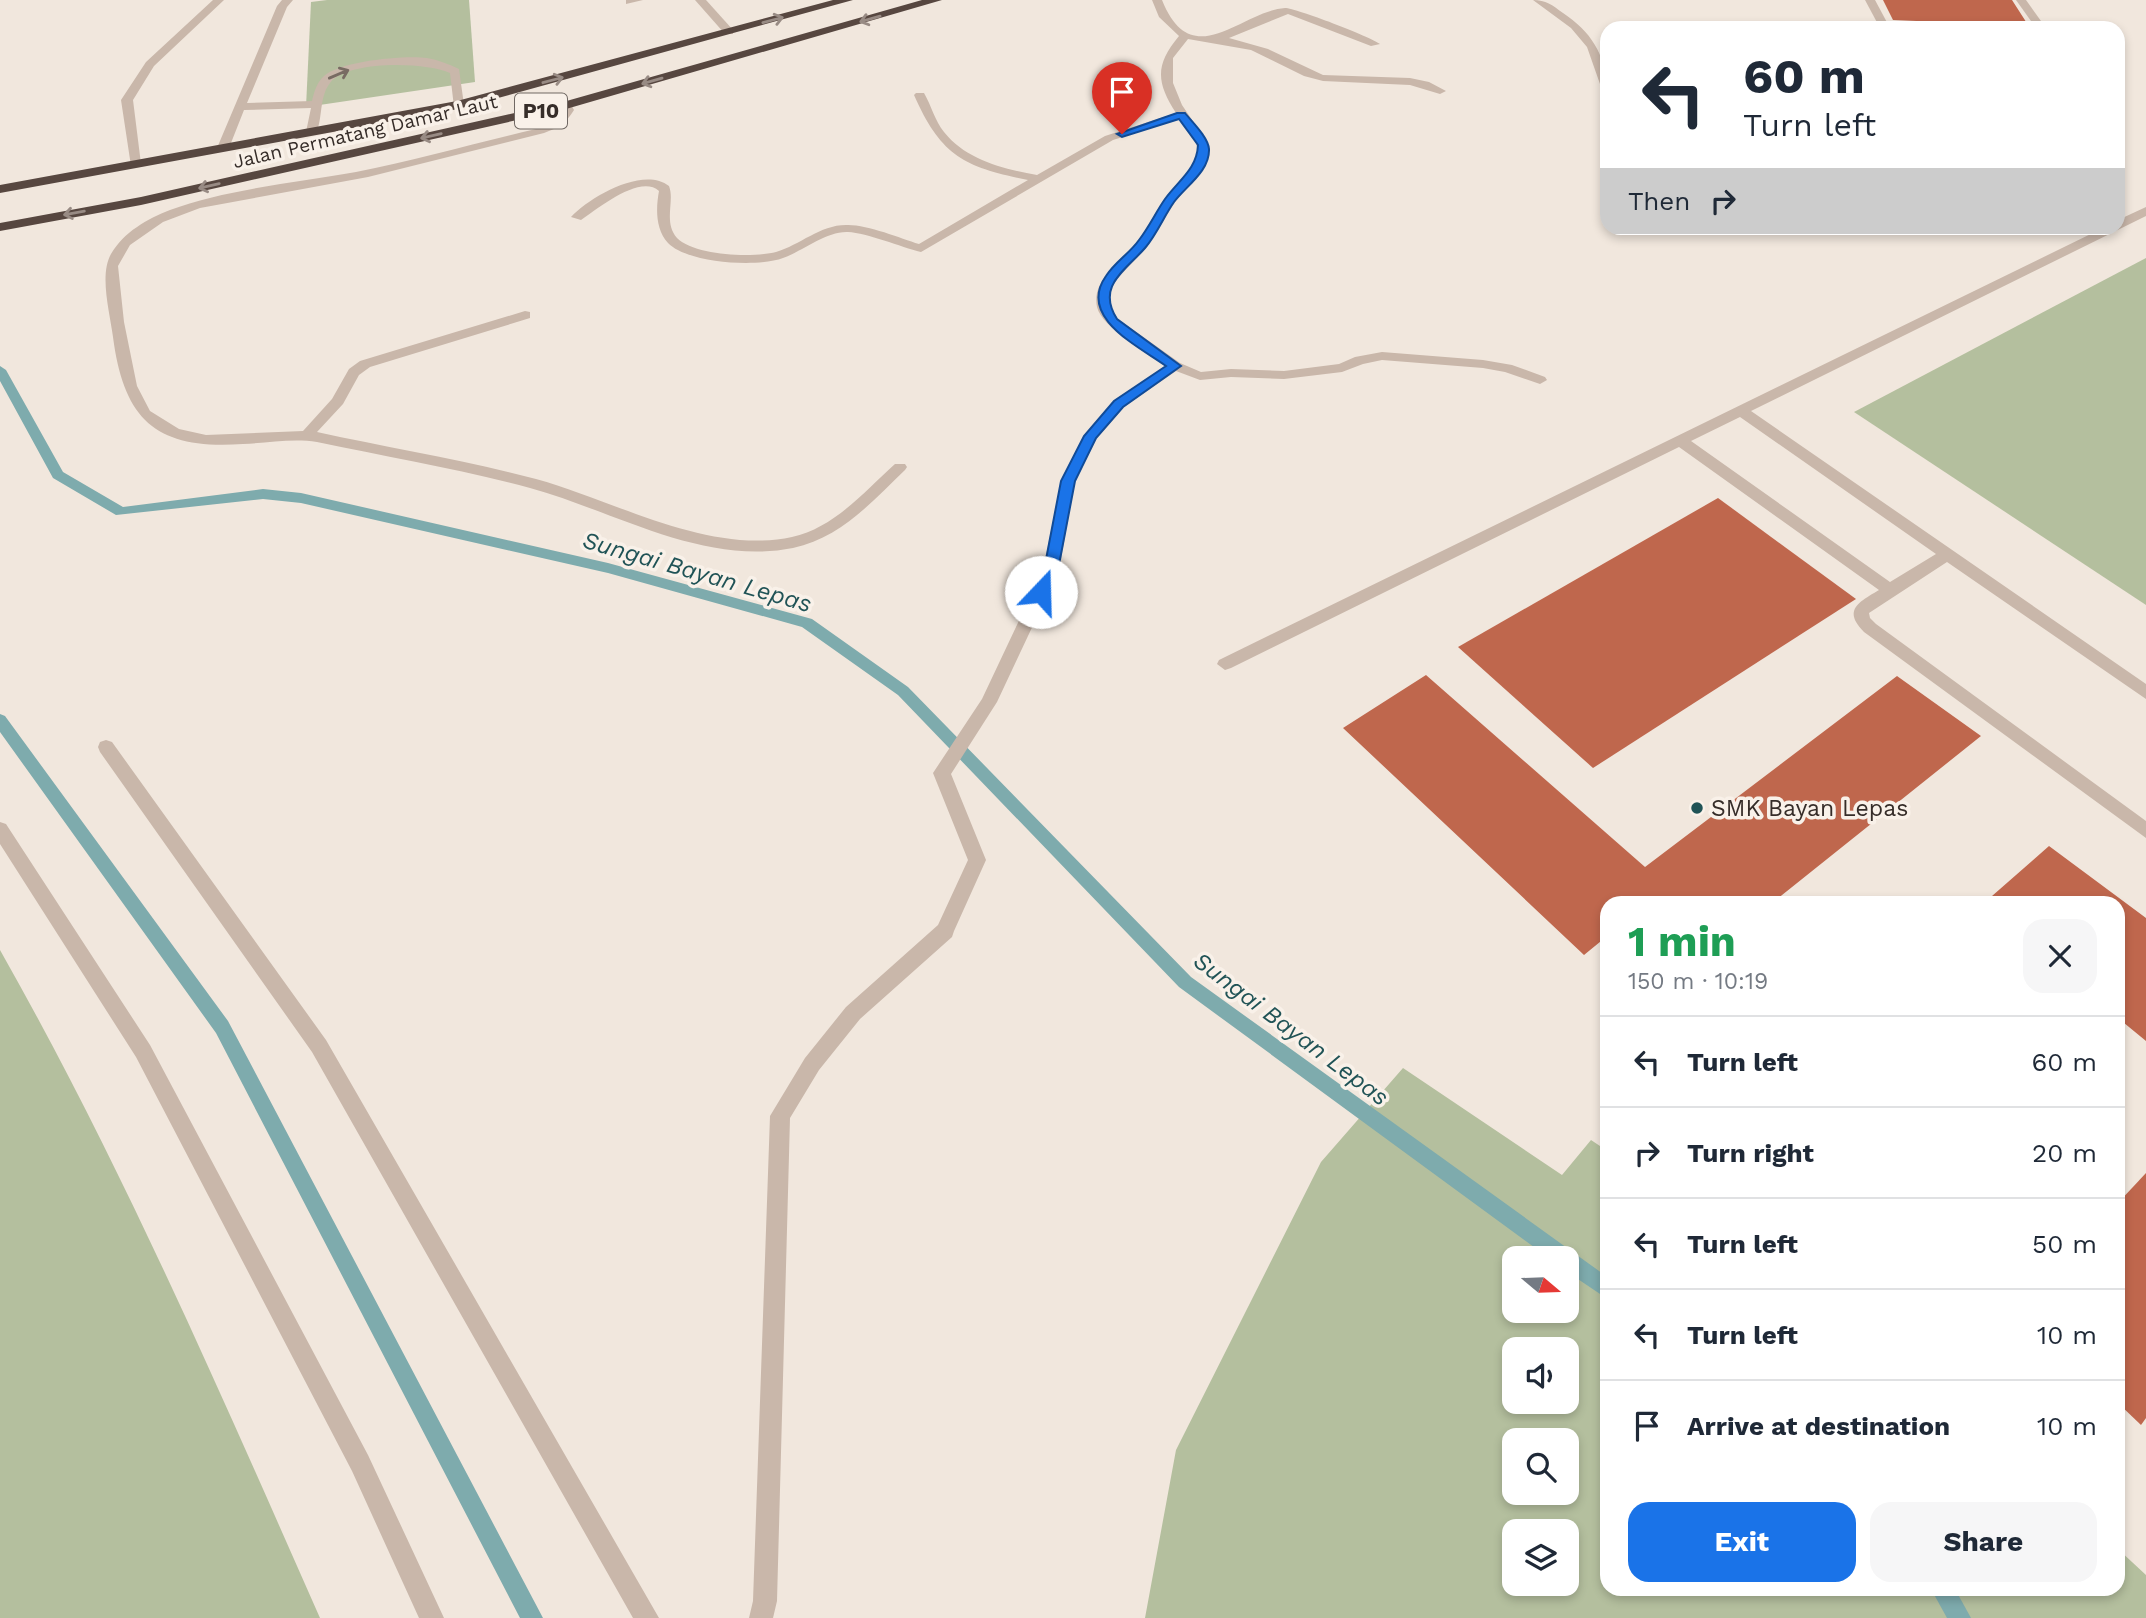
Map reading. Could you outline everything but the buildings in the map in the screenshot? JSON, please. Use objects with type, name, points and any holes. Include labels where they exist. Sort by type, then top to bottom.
[{"type":"highway","name":"Jalan Permatang Damar Laut","points":[[0,189],[458,105],[846,0]]},
{"type":"highway","name":"Jalan Permatang Damar Laut","points":[[0,227],[141,201],[566,105],[936,0]]},
{"type":"street","points":[[135,164],[127,100],[150,64],[219,0]]},
{"type":"street","points":[[223,148],[282,6],[288,0]]},
{"type":"street","points":[[700,0],[729,32]]},
{"type":"street","points":[[1157,0],[1163,15],[1185,36],[1219,39],[1262,50],[1307,74],[1323,78],[1408,79],[1440,91]]},
{"type":"street","points":[[1538,0],[1575,26],[1592,47],[1600,68]]},
{"type":"street","points":[[1870,0],[1882,21]]},
{"type":"street","points":[[2021,0],[2036,21]]},
{"type":"street","points":[[1219,39],[1280,12],[1289,11],[1375,44]]},
{"type":"street","points":[[1185,36],[1168,58],[1167,75],[1170,93],[1181,115],[1203,145],[1203,158],[1170,200],[1143,244],[1111,277],[1104,291],[1104,308],[1113,322],[1175,366],[1200,376],[1231,373],[1284,375],[1342,368],[1360,360],[1382,356],[1483,364],[1507,368],[1540,380]]},
{"type":"street","points":[[312,132],[321,88],[328,78],[345,70],[419,61],[442,64],[455,71],[458,105]]},
{"type":"street","points":[[920,95],[940,134],[956,150],[987,165],[1039,179]]},
{"type":"street","points":[[240,107],[318,104]]},
{"type":"street","points":[[566,105],[568,110],[565,118],[555,126],[540,131],[368,173],[197,205],[172,213],[129,238],[117,252],[111,266],[129,390],[143,412],[164,429],[190,438],[225,442],[307,435],[534,484],[703,539],[748,545],[804,541],[831,530],[900,467]]},
{"type":"street","points":[[577,217],[631,184],[657,184],[663,186],[665,191],[662,208],[666,228],[673,241],[706,256],[750,259],[778,256],[831,231],[848,228],[921,248],[1109,138],[1181,115]]},
{"type":"street","points":[[2125,222],[2146,211]]},
{"type":"street","points":[[1225,664],[2098,235]]},
{"type":"street","points":[[307,435],[338,401],[354,372],[365,364],[525,314]]},
{"type":"street","points":[[761,1618],[765,1601],[779,1116],[812,1064],[853,1013],[945,931],[977,860],[942,773],[989,702],[1051,570],[1068,481],[1091,436],[1119,404],[1175,366]]},
{"type":"street","points":[[1741,410],[2146,693]]},
{"type":"street","points":[[1680,440],[1890,590]]},
{"type":"street","points":[[1946,555],[1865,606],[1861,612],[1862,620],[2146,831]]},
{"type":"street","points":[[106,747],[319,1046],[647,1618]]},
{"type":"street","points":[[0,829],[143,1051],[360,1463],[432,1618]]},
{"type":"green space","points":[[469,0],[475,82],[306,107],[311,2]]},
{"type":"green space","points":[[2146,258],[2146,605],[1854,412]]},
{"type":"green space","points":[[0,950],[45,1031],[128,1196],[207,1364],[320,1618],[0,1618]]},
{"type":"green space","points":[[1403,1068],[1562,1175],[1591,1140],[1600,1146],[1600,1596],[2125,1596],[2125,1556],[2146,1575],[2146,1618],[1145,1618],[1176,1450],[1321,1162]]},
{"type":"waterway","name":"Sungai Bayan Lepas","points":[[0,370],[58,475],[121,512],[263,494],[301,498],[608,568],[807,623],[903,691],[1185,982],[1548,1246]]},
{"type":"waterway","points":[[0,720],[222,1027],[532,1618]]},
{"type":"waterway","name":"Sungai Bayan Lepas","points":[[1579,1268],[1600,1284]]},
{"type":"waterway","name":"Sungai Bayan Lepas","points":[[1946,1596],[1960,1618]]},
{"type":"place","name":"SMK Bayan Lepas","points":[[1697,808]]},
{"type":"route","points":[[1041,592],[1051,570],[1068,481],[1091,436],[1119,404],[1175,366],[1113,322],[1104,308],[1104,291],[1111,277],[1143,244],[1170,200],[1195,171],[1203,158],[1203,145],[1181,115],[1122,134]]}]
